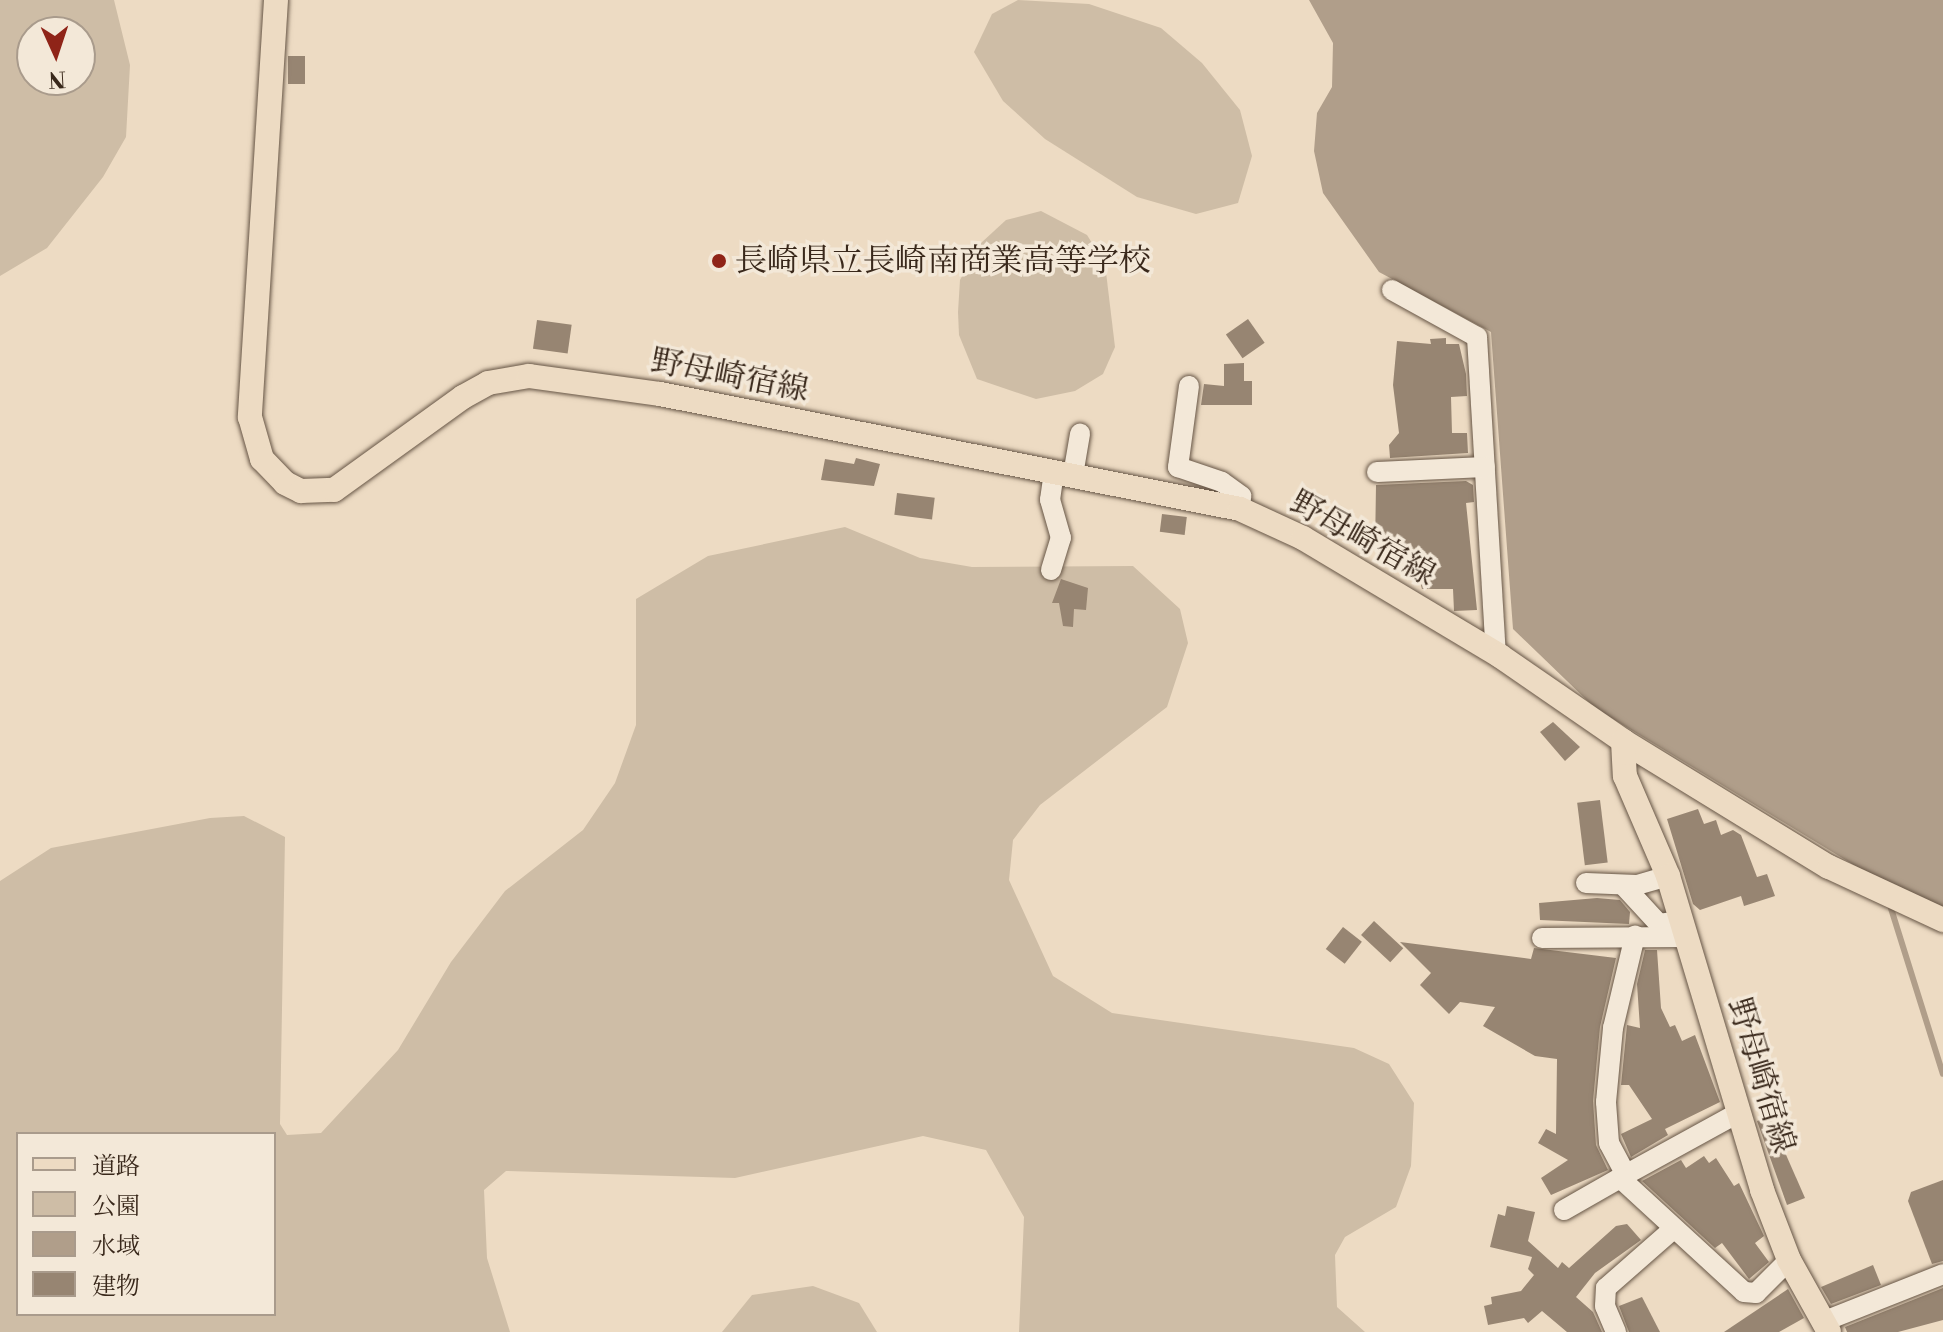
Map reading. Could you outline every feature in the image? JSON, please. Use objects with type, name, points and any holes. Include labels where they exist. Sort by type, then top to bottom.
[{"type":"main road","name":"野母崎宿線","points":[[276,0],[250,417],[262,459],[285,483],[301,491],[334,490],[463,397],[488,383],[529,376],[660,394],[1240,509],[1303,538],[1496,653],[1623,741],[1867,887],[1943,920]]},
{"type":"main road","name":"野母崎宿線","points":[[1623,741],[1625,776],[1668,876],[1738,1113],[1789,1260],[1825,1327]]},
{"type":"street","points":[[1392,290],[1477,337],[1496,653]]},
{"type":"street","points":[[1189,386],[1178,467],[1222,482],[1241,496],[1240,509]]},
{"type":"street","points":[[1051,570],[1061,538],[1050,500],[1080,434]]},
{"type":"street","points":[[1377,472],[1485,467]]},
{"type":"street","points":[[1586,883],[1623,885],[1668,876]]},
{"type":"street","points":[[1623,885],[1659,924],[1684,929]]},
{"type":"street","points":[[1542,938],[1635,936],[1684,929]]},
{"type":"street","points":[[1635,936],[1613,1028],[1606,1102],[1609,1143],[1623,1176],[1672,1230],[1744,1292],[1756,1293],[1789,1260]]},
{"type":"street","points":[[1564,1210],[1738,1113]]},
{"type":"street","points":[[1616,1332],[1605,1306],[1606,1288],[1672,1230]]},
{"type":"street","points":[[1825,1327],[1943,1274]]},
{"type":"green space","points":[[0,0],[114,0],[130,65],[126,137],[103,177],[47,248],[0,276]]},
{"type":"green space","points":[[1018,0],[1089,4],[1161,28],[1202,63],[1240,110],[1252,156],[1238,203],[1196,214],[1137,197],[1045,139],[1003,101],[974,52],[992,14]]},
{"type":"green space","points":[[1041,211],[1087,235],[1105,264],[1115,347],[1103,374],[1075,391],[1036,399],[977,379],[959,335],[958,312],[960,280],[981,243],[1006,220]]},
{"type":"green space","points":[[845,527],[920,558],[972,567],[1133,566],[1180,609],[1188,643],[1167,707],[1040,805],[1013,840],[1009,880],[1053,976],[1112,1013],[1354,1048],[1389,1064],[1414,1103],[1411,1166],[1396,1207],[1345,1237],[1335,1255],[1337,1307],[1365,1332],[1019,1332],[1024,1217],[986,1150],[923,1136],[735,1178],[506,1171],[484,1190],[487,1258],[510,1332],[0,1332],[0,881],[51,848],[210,818],[244,816],[285,837],[280,1124],[287,1135],[321,1133],[398,1050],[451,962],[505,891],[583,830],[615,783],[636,725],[636,599],[708,556]]},
{"type":"green space","points":[[813,1286],[859,1303],[877,1332],[722,1332],[752,1295]]},
{"type":"water","points":[[1309,0],[1943,0],[1943,907],[1877,879],[1595,708],[1513,629],[1491,332],[1379,272],[1323,193],[1314,151],[1317,113],[1332,87],[1333,43]]},
{"type":"building","points":[[288,56],[305,56],[305,84],[288,84]]},
{"type":"building","points":[[1248,319],[1265,343],[1243,358],[1226,334]]},
{"type":"building","points":[[537,320],[572,325],[568,354],[533,349]]},
{"type":"building","points":[[1446,338],[1446,344],[1459,344],[1466,374],[1467,396],[1451,397],[1452,433],[1467,433],[1468,453],[1390,458],[1389,445],[1399,433],[1393,385],[1397,341],[1431,344],[1430,339]]},
{"type":"building","points":[[1244,363],[1244,381],[1252,381],[1252,405],[1201,405],[1204,384],[1224,386],[1224,364]]},
{"type":"building","points":[[856,458],[880,464],[874,486],[821,480],[825,459],[854,464]]},
{"type":"building","points":[[1466,481],[1473,485],[1474,502],[1466,503],[1477,610],[1454,611],[1453,589],[1422,589],[1415,563],[1382,561],[1381,548],[1375,549],[1376,485]]},
{"type":"building","points":[[897,493],[935,498],[932,519],[894,515]]},
{"type":"building","points":[[1162,514],[1187,517],[1185,535],[1160,532]]},
{"type":"building","points":[[1061,579],[1088,588],[1086,610],[1074,609],[1073,627],[1063,626],[1059,603],[1052,603]]},
{"type":"building","points":[[1553,722],[1580,747],[1565,761],[1540,732]]},
{"type":"building","points":[[1600,800],[1608,863],[1585,865],[1577,803]]},
{"type":"building","points":[[1698,809],[1704,824],[1716,820],[1721,835],[1733,830],[1741,835],[1757,877],[1767,874],[1775,896],[1744,906],[1741,896],[1700,910],[1693,904],[1667,819]]},
{"type":"building","points":[[1597,898],[1620,900],[1630,912],[1629,924],[1540,920],[1539,903]]},
{"type":"building","points":[[1374,921],[1403,948],[1390,962],[1361,935]]},
{"type":"building","points":[[1343,927],[1362,942],[1345,964],[1326,949]]},
{"type":"building","points":[[1400,942],[1531,959],[1534,948],[1616,958],[1600,1027],[1593,1101],[1596,1145],[1608,1170],[1551,1195],[1541,1178],[1568,1160],[1538,1143],[1546,1129],[1556,1134],[1557,1059],[1535,1056],[1483,1026],[1495,1007],[1460,1002],[1449,1014],[1420,985],[1431,973]]},
{"type":"building","points":[[1645,950],[1657,950],[1661,1008],[1670,1027],[1675,1025],[1682,1041],[1695,1035],[1720,1102],[1665,1129],[1668,1135],[1631,1157],[1621,1134],[1652,1119],[1629,1085],[1621,1085],[1627,1025],[1640,1028],[1637,984]]},
{"type":"building","points":[[1769,1116],[1805,1198],[1787,1205],[1757,1121]]},
{"type":"building","points":[[1704,1156],[1709,1163],[1716,1158],[1734,1186],[1739,1183],[1764,1236],[1755,1243],[1769,1262],[1749,1279],[1722,1243],[1715,1248],[1642,1181],[1681,1160],[1686,1168]]},
{"type":"building","points":[[1943,1180],[1943,1261],[1932,1264],[1908,1201],[1911,1192]]},
{"type":"building","points":[[1507,1206],[1535,1212],[1528,1241],[1558,1268],[1562,1262],[1569,1268],[1616,1226],[1627,1224],[1641,1240],[1595,1273],[1576,1297],[1593,1312],[1602,1332],[1567,1332],[1542,1311],[1528,1323],[1524,1318],[1488,1325],[1484,1306],[1492,1304],[1491,1297],[1521,1291],[1534,1275],[1528,1269],[1532,1257],[1490,1247],[1498,1214],[1505,1216]]},
{"type":"building","points":[[1873,1265],[1881,1285],[1831,1304],[1821,1287]]},
{"type":"building","points":[[1943,1288],[1943,1320],[1898,1332],[1847,1332],[1845,1327]]},
{"type":"building","points":[[1788,1289],[1804,1318],[1779,1332],[1724,1332]]},
{"type":"building","points":[[1642,1297],[1660,1332],[1629,1332],[1619,1306]]},
{"type":"waterway","points":[[1889,902],[1943,1074]]},
{"type":"place","name":"長崎県立長崎南商業高等学校","points":[[719,261]]}]
